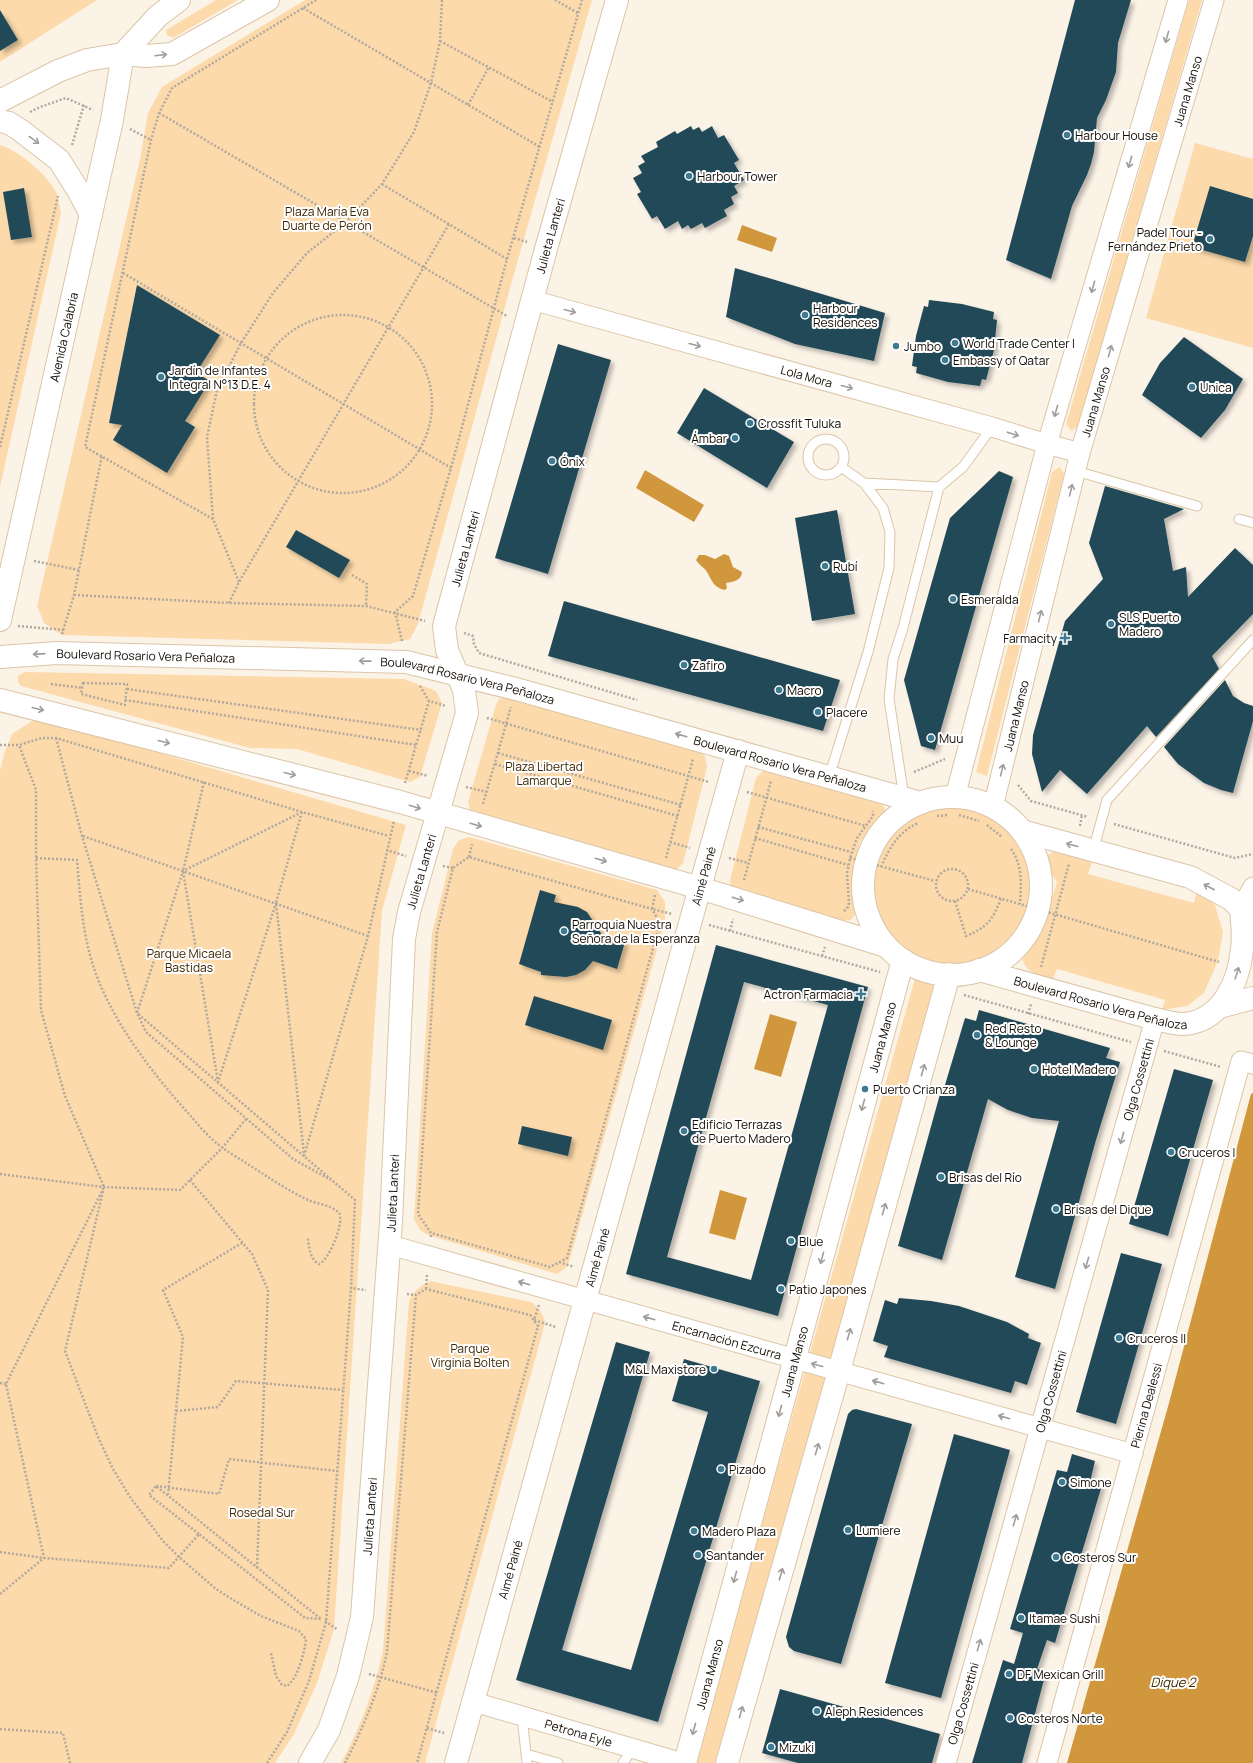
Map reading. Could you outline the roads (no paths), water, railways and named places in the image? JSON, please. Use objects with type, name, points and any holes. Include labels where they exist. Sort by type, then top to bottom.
[{"type":"street","points":[[123,54],[158,16],[178,0]]},
{"type":"street","points":[[0,101],[72,64],[123,54],[146,56],[172,54],[268,0]]},
{"type":"street","name":"Julieta Lanteri","points":[[310,1763],[329,1730],[350,1669],[362,1617],[390,1245],[404,939],[409,912],[439,814],[467,713],[464,690],[447,650],[444,626],[525,325],[617,0]]},
{"type":"street","points":[[953,809],[1046,444],[1178,0]]},
{"type":"street","name":"Juana Manso","points":[[993,807],[1078,462],[1214,0]]},
{"type":"street","name":"Avenida Calabria","points":[[8,623],[14,558],[112,120],[123,54]]},
{"type":"street","points":[[4,122],[49,151],[65,168],[91,215]]},
{"type":"street","name":"Lola Mora","points":[[532,300],[992,427],[1046,444],[1078,462]]},
{"type":"street","name":"Boulevard Rosario Vera Peñaloza","points":[[0,657],[57,653],[406,662],[516,688],[829,777],[919,810]]},
{"type":"street","points":[[0,700],[400,802],[477,826],[738,899],[886,946]]},
{"type":"street","name":"Aimé Painé","points":[[456,1763],[738,751]]},
{"type":"street","points":[[953,809],[938,798],[919,810],[904,811],[891,821],[880,833],[872,846],[859,861],[865,905],[870,919],[877,933],[900,968],[925,970],[947,982],[1000,960],[1013,950],[1024,938],[1038,909],[1040,894],[1038,866],[1029,842],[1011,838]]},
{"type":"street","points":[[953,809],[981,802],[993,807],[1004,814],[1011,838]]},
{"type":"street","points":[[1011,838],[1084,848],[1190,878],[1226,896],[1247,915]]},
{"type":"street","points":[[1219,1007],[1233,985],[1239,967],[1253,887]]},
{"type":"street","name":"Juana Manso","points":[[684,1763],[900,968]]},
{"type":"street","name":"Boulevard Rosario Vera Peñaloza","points":[[979,970],[1155,1020],[1183,1024],[1206,1018],[1219,1007]]},
{"type":"street","points":[[727,1763],[839,1372],[947,982]]},
{"type":"street","points":[[1219,1007],[1253,998]]},
{"type":"street","name":"Olga Cossettini","points":[[946,1763],[1155,1020]]},
{"type":"street","name":"Pierina Dealessi","points":[[1047,1763],[1133,1454],[1246,1068]]},
{"type":"street","name":"Encarnación Ezcurra","points":[[390,1245],[794,1360],[1133,1454]]},
{"type":"street","name":"Petrona Eyle","points":[[474,1702],[522,1716],[628,1756],[684,1763]]},
{"type":"lane","points":[[919,810],[889,699],[893,658],[903,628],[939,487],[963,467],[992,427]]},
{"type":"lane","points":[[1078,462],[1197,506]]},
{"type":"lane","points":[[829,777],[868,652],[889,568],[890,532],[883,508],[864,483],[841,467]]},
{"type":"lane","points":[[864,483],[939,487]]},
{"type":"lane","points":[[1239,519],[1253,523]]},
{"type":"lane","points":[[1084,848],[1107,800],[1253,640]]},
{"type":"lane","points":[[522,1716],[527,1758],[558,1763]]},
{"type":"water","points":[[742,225],[777,238],[772,252],[737,240]]},
{"type":"water","points":[[645,470],[704,505],[694,522],[636,488]]},
{"type":"water","points":[[724,554],[729,556],[733,567],[742,572],[739,579],[726,583],[727,588],[725,590],[716,586],[706,571],[696,560],[699,555],[705,555],[715,559]]},
{"type":"water","points":[[770,1014],[797,1022],[781,1077],[754,1069]]},
{"type":"water","name":"Dique 2","points":[[1253,1093],[1253,1763],[1067,1763],[1169,1403],[1251,1094]]},
{"type":"water","points":[[720,1190],[747,1198],[735,1240],[709,1233]]},
{"type":"place","name":"Harbour House","points":[[1067,135]]},
{"type":"place","name":"Harbour Tower","points":[[689,176]]},
{"type":"place","name":"Padel Tour - Fernández Prieto","points":[[1210,239]]},
{"type":"place","name":"Harbour Residences","points":[[805,315]]},
{"type":"place","name":"World Trade Center I","points":[[955,343]]},
{"type":"place","name":"Jumbo","points":[[896,346]]},
{"type":"place","name":"Embassy of Qatar","points":[[945,360]]},
{"type":"place","name":"Jardín de Infantes Integral N°13 D.E. 4","points":[[161,377]]},
{"type":"place","name":"Unica","points":[[1192,387]]},
{"type":"place","name":"Crossfit Tuluka","points":[[750,423]]},
{"type":"place","name":"Ámbar","points":[[735,438]]},
{"type":"place","name":"Ónix","points":[[552,461]]},
{"type":"place","name":"Rubí","points":[[825,566]]},
{"type":"place","name":"Esmeralda","points":[[953,599]]},
{"type":"place","name":"SLS Puerto Madero","points":[[1111,624]]},
{"type":"place","name":"Farmacity","points":[[1065,638]]},
{"type":"place","name":"Zafiro","points":[[684,665]]},
{"type":"place","name":"Macro","points":[[779,690]]},
{"type":"place","name":"Placere","points":[[818,712]]},
{"type":"place","name":"Muu","points":[[931,738]]},
{"type":"place","name":"Parroquia Nuestra Señora de la Esperanza","points":[[564,931]]},
{"type":"place","name":"Actron Farmacia","points":[[861,994]]},
{"type":"place","name":"Red Resto & Lounge","points":[[977,1035]]},
{"type":"place","name":"Hotel Madero","points":[[1034,1069]]},
{"type":"place","name":"Puerto Crianza","points":[[865,1089]]},
{"type":"place","name":"Edificio Terrazas de Puerto Madero","points":[[684,1131]]},
{"type":"place","name":"Cruceros I","points":[[1171,1152]]},
{"type":"place","name":"Brisas del Río","points":[[941,1177]]},
{"type":"place","name":"Brisas del Dique","points":[[1056,1209]]},
{"type":"place","name":"Blue","points":[[791,1241]]},
{"type":"place","name":"Patio Japones","points":[[781,1289]]},
{"type":"place","name":"Cruceros II","points":[[1119,1338]]},
{"type":"place","name":"M&L Maxistore","points":[[714,1369]]},
{"type":"place","name":"Pizado","points":[[721,1469]]},
{"type":"place","name":"Simone","points":[[1062,1482]]},
{"type":"place","name":"Lumiere","points":[[848,1530]]},
{"type":"place","name":"Madero Plaza","points":[[694,1531]]},
{"type":"place","name":"Santander","points":[[698,1555]]},
{"type":"place","name":"Costeros Sur","points":[[1056,1557]]},
{"type":"place","name":"Itamae Sushi","points":[[1021,1618]]},
{"type":"place","name":"DF Mexican Grill","points":[[1009,1674]]},
{"type":"place","name":"Aleph Residences","points":[[817,1711]]},
{"type":"place","name":"Costeros Norte","points":[[1010,1718]]},
{"type":"place","name":"Mizuki","points":[[771,1747]]},
{"type":"park label","name":"Plaza María Eva Duarte de Perón","points":[[327,218]]},
{"type":"park label","name":"Plaza Libertad Lamarque","points":[[544,773]]},
{"type":"park label","name":"Parque Micaela Bastidas","points":[[189,960]]},
{"type":"park label","name":"Parque Virginia Bolten","points":[[470,1355]]},
{"type":"park label","name":"Rosedal Sur","points":[[262,1512]]}]
